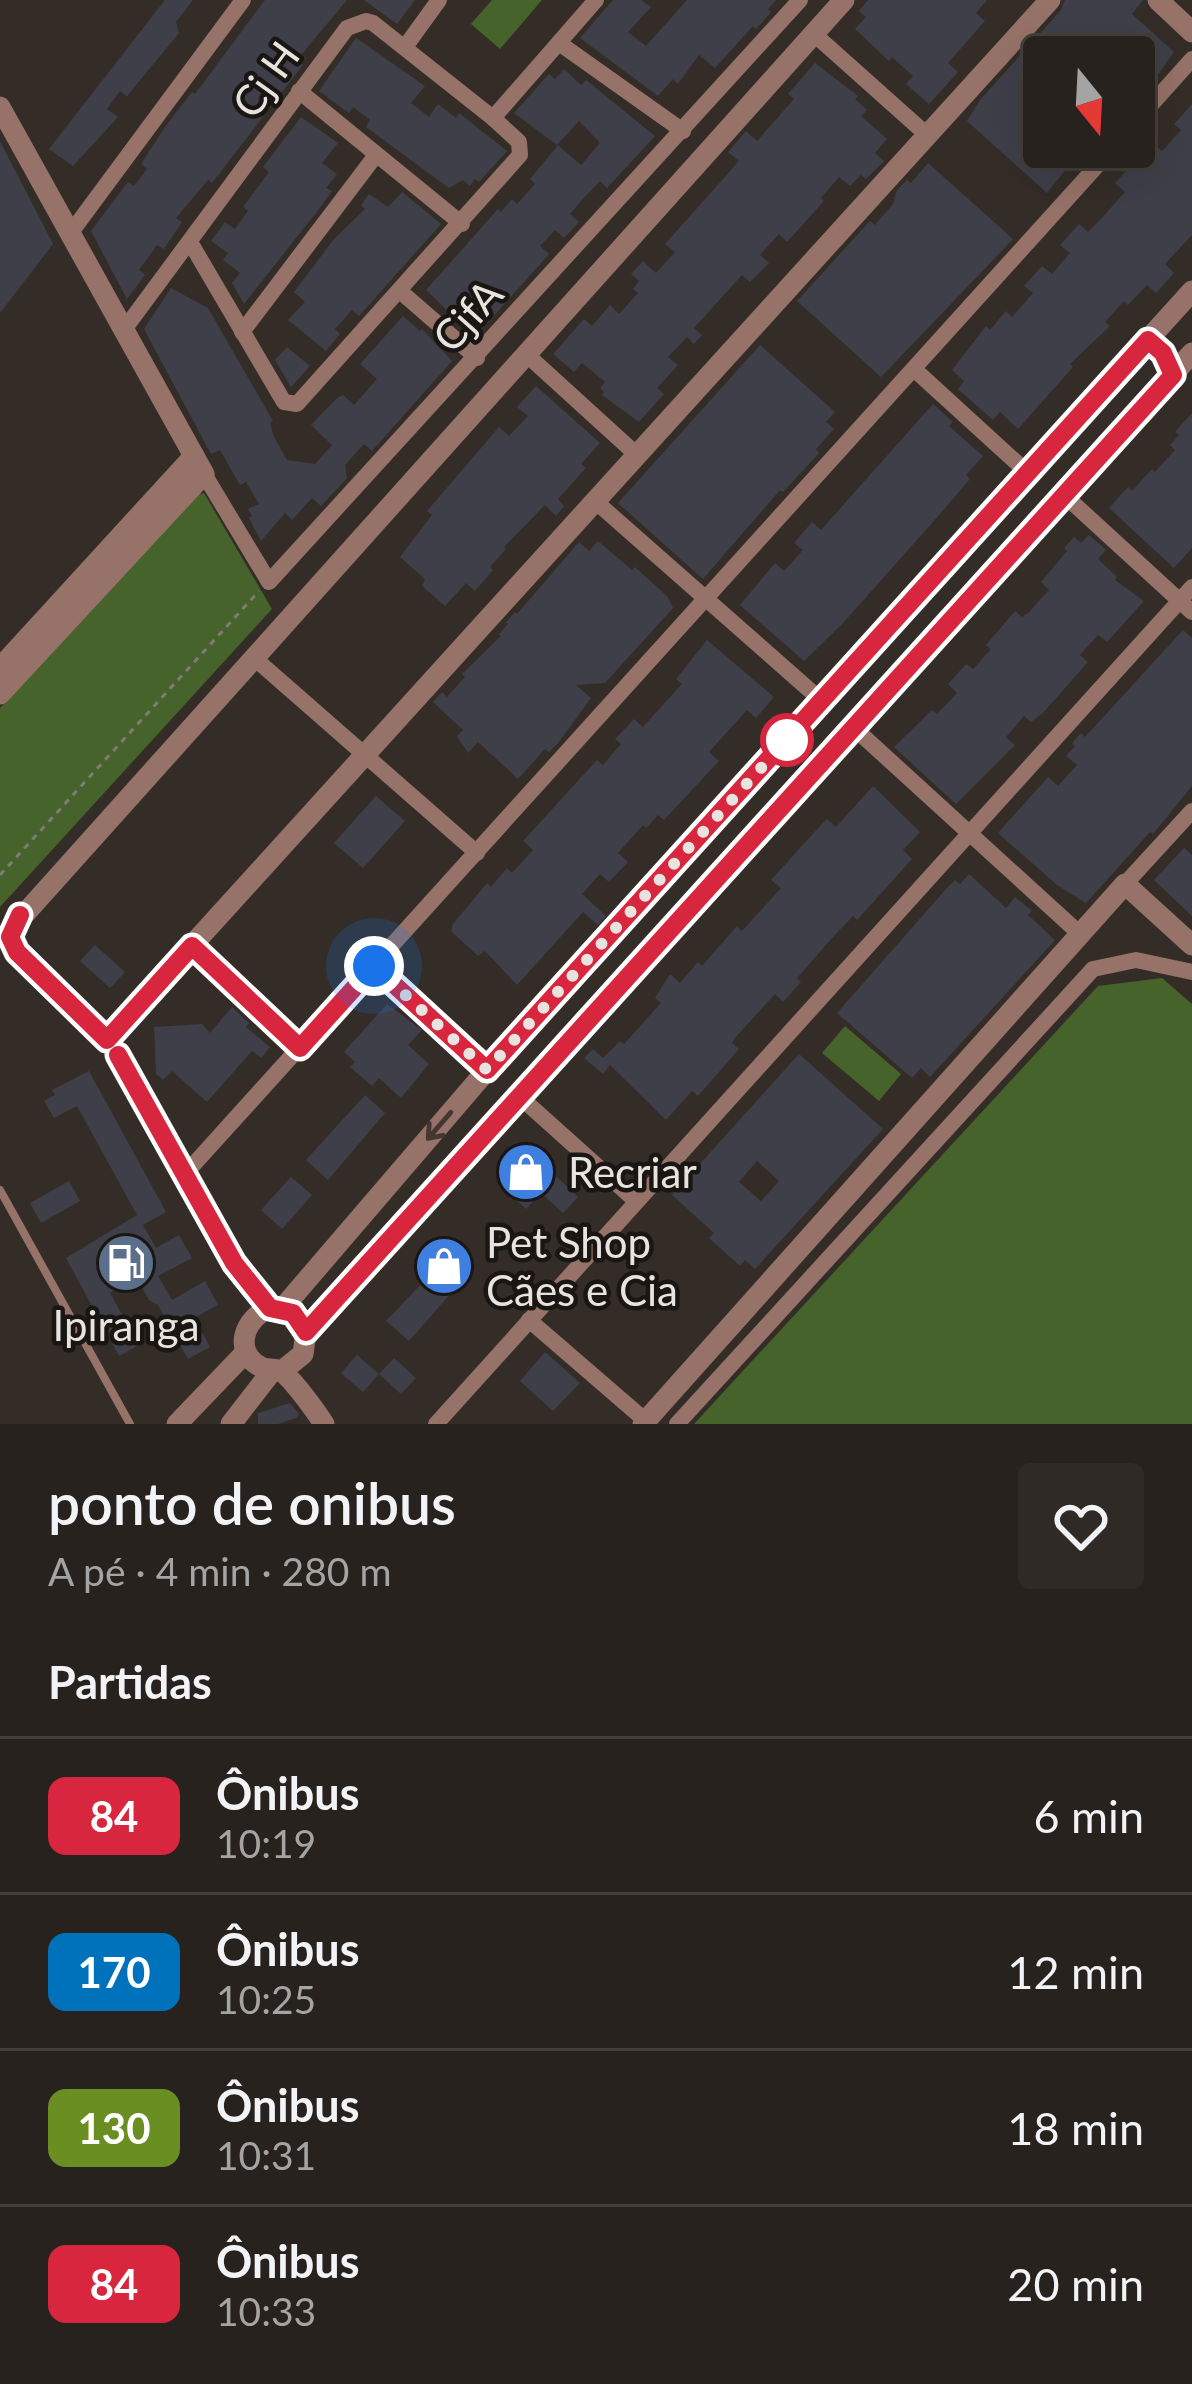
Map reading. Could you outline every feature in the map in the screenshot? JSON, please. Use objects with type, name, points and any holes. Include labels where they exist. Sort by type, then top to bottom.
[{"type":"street","points":[[72,231],[243,0]]},
{"type":"street","points":[[405,47],[440,0]]},
{"type":"street","points":[[190,242],[284,403],[297,404],[522,152],[519,142],[493,118],[596,0]]},
{"type":"street","name":"CjfA","points":[[269,582],[800,0]]},
{"type":"street","points":[[322,1421],[277,1371],[256,1365],[246,1352],[244,1336],[250,1321],[234,1263],[107,1040],[17,952],[10,937],[13,927],[844,0]]},
{"type":"street","points":[[107,1040],[1050,0]]},
{"type":"street","points":[[1158,0],[1192,32]]},
{"type":"street","name":"Cj H","points":[[126,327],[347,28],[373,23],[493,118]]},
{"type":"street","points":[[814,34],[926,134]]},
{"type":"street","points":[[559,43],[682,131]]},
{"type":"street","points":[[1155,100],[1192,59]]},
{"type":"street","points":[[299,92],[462,224]]},
{"type":"street","points":[[0,107],[269,582]]},
{"type":"street","points":[[242,332],[376,155]]},
{"type":"street","points":[[185,1174],[1095,168]]},
{"type":"street","points":[[250,1321],[276,1309],[1192,291]]},
{"type":"street","points":[[401,292],[477,358]]},
{"type":"street","points":[[1148,340],[1163,353],[1173,375]]},
{"type":"street","points":[[206,1391],[227,1396],[235,1419],[723,868],[1192,353]]},
{"type":"street","points":[[526,354],[638,455]]},
{"type":"street","points":[[915,370],[1029,474]]},
{"type":"street","points":[[0,668],[199,465]]},
{"type":"street","points":[[0,694],[199,465]]},
{"type":"street","points":[[436,1424],[969,832],[1188,600],[1063,494]]},
{"type":"street","points":[[595,501],[822,700]]},
{"type":"street","points":[[253,657],[477,853]]},
{"type":"street","points":[[853,727],[1080,934]]},
{"type":"street","points":[[529,1320],[645,1423],[1192,811]]},
{"type":"street","points":[[698,840],[723,868]]},
{"type":"street","points":[[668,871],[697,897]]},
{"type":"street","points":[[1125,884],[1192,945]]},
{"type":"street","points":[[192,946],[300,1048]]},
{"type":"street","points":[[676,1424],[1093,969],[1136,960],[1192,973]]},
{"type":"street","points":[[374,966],[487,1070]]},
{"type":"street","points":[[519,1096],[635,1201]]},
{"type":"street","points":[[234,1263],[276,1309],[301,1321],[322,1421]]},
{"type":"street","points":[[177,1424],[246,1352]]},
{"type":"lane","points":[[0,1190],[130,1424]]},
{"type":"path","points":[[0,875],[269,582]]},
{"type":"green space","points":[[492,0],[542,0],[500,49],[471,24]]},
{"type":"green space","points":[[204,493],[272,609],[0,907],[0,708],[196,495]]},
{"type":"green space","points":[[1162,978],[1192,1004],[1192,1424],[694,1424],[1098,986]]},
{"type":"green space","points":[[845,1026],[901,1074],[879,1101],[822,1053]]},
{"type":"building","points":[[165,0],[193,0],[176,22],[179,33],[127,96],[120,91],[107,109],[118,117],[73,166],[49,149]]},
{"type":"building","points":[[265,0],[347,0],[297,61],[303,65],[212,183],[208,180],[176,218],[182,222],[164,249],[157,245],[139,270],[145,275],[127,299],[91,231],[128,182],[134,186],[147,169],[141,164],[165,127]]},
{"type":"building","points":[[364,0],[415,0],[397,24]]},
{"type":"building","points":[[613,0],[641,0],[651,7],[628,32],[646,46],[687,0],[776,0],[756,29],[753,26],[715,68],[699,55],[678,84],[673,79],[658,96],[580,38]]},
{"type":"building","points":[[868,0],[987,0],[976,13],[985,21],[948,63],[958,72],[929,104],[906,84],[913,76],[855,29],[866,17],[859,11]]},
{"type":"building","points":[[1065,0],[1143,0],[1132,14],[1174,52],[1155,79],[1155,36],[1038,36]]},
{"type":"building","points":[[356,38],[425,86],[411,103],[429,117],[438,104],[456,118],[459,113],[507,151],[479,182],[475,179],[470,186],[463,180],[449,188],[366,127],[370,120],[353,107],[349,113],[319,91]]},
{"type":"building","points":[[1023,52],[1023,168],[1067,168],[1047,193],[967,121]]},
{"type":"building","points":[[815,63],[858,96],[855,99],[867,110],[861,116],[887,139],[875,153],[884,161],[866,179],[861,175],[850,186],[839,177],[787,242],[779,234],[760,255],[769,263],[750,282],[742,275],[694,328],[702,335],[694,344],[687,337],[668,357],[678,365],[657,388],[664,394],[639,422],[602,395],[605,382],[582,363],[574,372],[553,354],[584,319],[592,326],[610,305],[619,314],[638,293],[633,289],[639,281],[631,274],[643,261],[656,273],[675,252],[665,244],[739,161],[728,152],[746,131],[757,141],[794,99],[788,94]]},
{"type":"building","points":[[564,69],[581,85],[586,80],[655,136],[607,188],[600,181],[582,200],[570,214],[579,222],[564,238],[555,230],[540,246],[549,254],[475,337],[426,290],[498,209],[501,212],[512,199],[517,204],[558,145],[581,165],[600,143],[579,121],[557,145],[514,113],[549,74],[555,79]]},
{"type":"building","points":[[1192,104],[1192,235],[1165,264],[1174,273],[1156,293],[1147,285],[1128,305],[1124,301],[1105,322],[1110,326],[1070,364],[1073,367],[1018,429],[1000,412],[993,420],[958,389],[964,381],[952,370],[986,326],[990,330],[1006,311],[1012,317],[1033,293],[1024,286],[1042,266],[1052,274],[1070,253],[1060,245],[1079,224],[1088,232],[1125,192],[1115,183],[1129,168],[1155,168],[1155,145],[1162,151],[1181,130],[1174,124]]},
{"type":"building","points":[[301,117],[338,143],[322,163],[337,174],[326,188],[332,191],[244,304],[232,283],[240,273],[223,260],[228,253],[211,241],[225,222],[235,229],[248,211],[243,207],[269,172],[263,167]]},
{"type":"building","points":[[0,141],[53,244],[0,313]]},
{"type":"building","points":[[928,163],[1013,239],[881,377],[797,301],[870,221],[875,225],[893,204],[897,190],[907,180],[911,183]]},
{"type":"building","points":[[402,192],[441,224],[359,316],[352,310],[335,329],[340,334],[326,351],[288,320],[305,302],[294,292],[334,239],[365,209],[361,205],[369,194],[388,207]]},
{"type":"building","points":[[171,288],[208,308],[273,421],[274,437],[287,460],[315,464],[332,445],[311,425],[343,395],[354,405],[377,379],[360,364],[403,316],[452,361],[372,451],[364,444],[345,465],[347,478],[321,506],[312,498],[292,520],[285,513],[261,541],[248,509],[259,504],[246,482],[240,485],[220,450],[211,454],[144,329]]},
{"type":"building","points":[[760,345],[835,412],[826,422],[834,429],[816,449],[819,453],[780,490],[703,579],[618,503]]},
{"type":"building","points":[[287,347],[310,366],[291,387],[275,360]]},
{"type":"building","points":[[536,386],[600,443],[581,464],[586,468],[558,499],[564,506],[556,516],[545,505],[504,547],[475,591],[466,583],[445,606],[400,557],[432,515],[427,511],[499,427],[509,436],[528,416],[517,407]]},
{"type":"building","points":[[933,404],[953,422],[949,426],[983,456],[933,522],[804,661],[740,605],[775,563],[784,571],[803,550],[794,543],[812,522],[821,530]]},
{"type":"building","points":[[1192,413],[1192,548],[1174,568],[1109,508],[1175,450],[1170,445],[1179,435],[1175,432]]},
{"type":"building","points":[[1089,535],[1106,550],[1098,559],[1115,580],[1144,601],[1107,642],[1098,635],[1080,655],[1088,662],[1042,714],[1031,722],[1024,716],[1006,737],[1015,745],[956,804],[894,747],[957,693],[948,684],[966,664],[973,669],[1015,611],[1022,617],[1049,590],[1041,582],[1074,537],[1081,543]]},
{"type":"building","points":[[598,541],[632,570],[635,567],[668,597],[673,608],[605,683],[576,685],[591,698],[558,743],[549,752],[545,749],[518,779],[478,742],[468,753],[457,736],[463,730],[433,702],[442,692],[447,697],[465,677],[462,674],[501,636],[506,622],[579,542],[589,551]]},
{"type":"building","points":[[1183,630],[1192,638],[1192,786],[1086,903],[1057,885],[998,833],[1048,777],[1058,786],[1077,765],[1066,756],[1075,746],[1072,743],[1081,733],[1085,737]]},
{"type":"building","points":[[707,640],[774,697],[756,718],[747,710],[709,752],[719,761],[664,820],[658,815],[646,828],[643,825],[618,853],[628,862],[609,882],[600,874],[582,894],[606,916],[598,925],[583,912],[517,985],[485,951],[478,956],[451,931],[453,924],[487,883],[491,887],[507,868],[512,873],[533,850],[523,841],[597,760],[603,765],[621,744],[615,739],[634,719],[643,727],[682,684],[676,679]]},
{"type":"building","points":[[873,786],[920,832],[903,850],[912,859],[857,920],[853,916],[832,938],[783,1002],[775,994],[735,1038],[732,1043],[739,1049],[698,1096],[692,1091],[666,1120],[610,1065],[603,1074],[584,1058],[593,1049],[603,1058],[620,1041],[624,1044],[661,1003],[655,998],[670,974],[680,983],[737,926],[742,931],[781,888],[771,880],[827,819],[836,827]]},
{"type":"building","points":[[376,796],[405,821],[363,868],[334,843]]},
{"type":"building","points":[[1184,848],[1192,855],[1192,916],[1154,880]]},
{"type":"building","points":[[969,874],[1006,908],[1015,897],[1055,940],[930,1077],[921,1068],[912,1078],[837,1013],[946,889]]},
{"type":"building","points":[[95,945],[125,972],[110,988],[80,961]]},
{"type":"building","points":[[387,1004],[422,1030],[408,1045],[429,1064],[401,1098],[379,1078],[372,1086],[350,1067],[355,1062],[344,1052]]},
{"type":"building","points":[[232,1007],[249,1023],[246,1027],[270,1047],[261,1058],[252,1051],[207,1102],[172,1071],[163,1080],[156,1074],[154,1027],[202,1024],[210,1033]]},
{"type":"building","points":[[799,1054],[883,1129],[755,1269],[745,1260],[740,1266],[709,1238],[714,1233],[672,1195]],"holes":[[[757,1161],[779,1181],[761,1201],[739,1182]]]},
{"type":"building","points":[[89,1071],[166,1212],[143,1225],[156,1248],[179,1235],[192,1258],[158,1276],[172,1300],[205,1281],[218,1305],[194,1318],[210,1347],[188,1359],[137,1278],[110,1293],[139,1345],[119,1356],[66,1258],[137,1215],[77,1106],[54,1118],[44,1101],[55,1095],[52,1090]]},
{"type":"building","points":[[365,1095],[385,1113],[328,1180],[306,1160]]},
{"type":"building","points":[[536,1157],[578,1197],[563,1213],[541,1193],[526,1209],[504,1189]]},
{"type":"building","points":[[291,1177],[312,1195],[282,1229],[261,1210]]},
{"type":"building","points":[[69,1181],[80,1201],[41,1223],[30,1203]]},
{"type":"building","points":[[447,1257],[467,1275],[409,1341],[386,1321]]},
{"type":"building","points":[[545,1352],[580,1383],[553,1411],[520,1381]]},
{"type":"building","points":[[357,1355],[379,1374],[363,1392],[341,1373]]},
{"type":"building","points":[[394,1358],[416,1378],[401,1394],[379,1374]]},
{"type":"building","points":[[290,1403],[299,1414],[296,1418],[258,1424],[258,1413]]},
{"type":"bus line","name":"84","points":[[20,915],[10,937],[17,952],[107,1040],[192,946],[300,1048],[374,966],[487,1070],[1148,340],[1163,353],[1173,375],[306,1332],[293,1313],[270,1308],[234,1263],[118,1055]]},
{"type":"place","name":"Recriar","points":[[526,1172]]},
{"type":"place","name":"Ipiranga","points":[[126,1263]]},
{"type":"place","name":"Pet Shop Cães e Cia","points":[[444,1266]]},
{"type":"route","points":[[374,966],[487,1070],[791,735],[787,740]]}]
